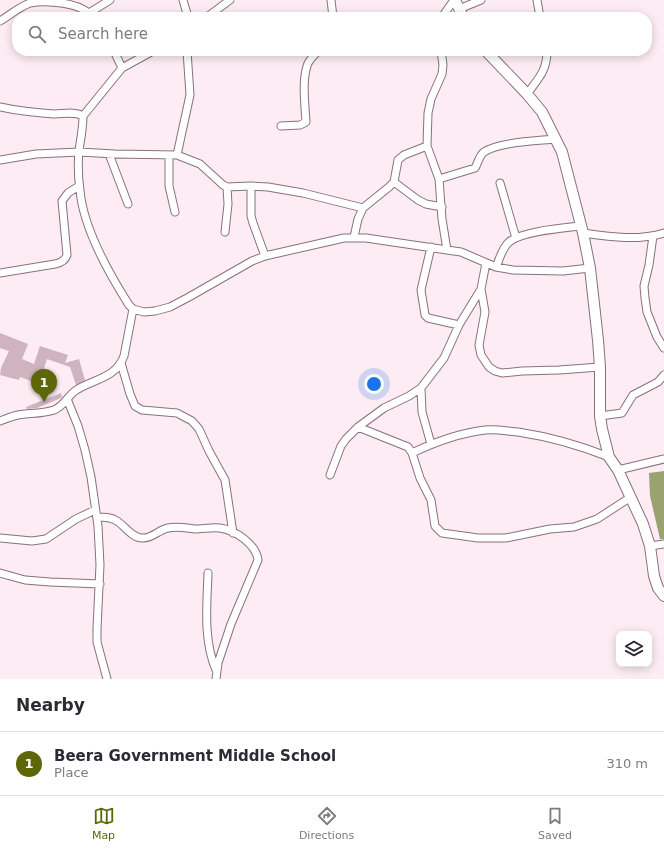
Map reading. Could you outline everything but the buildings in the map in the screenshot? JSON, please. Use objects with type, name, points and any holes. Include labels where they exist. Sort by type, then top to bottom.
[{"type":"street","points":[[13,12],[31,2],[43,0],[58,1],[73,5],[86,12]]},
{"type":"street","points":[[95,12],[110,0]]},
{"type":"street","points":[[183,0],[187,12]]},
{"type":"street","points":[[214,12],[230,0]]},
{"type":"street","points":[[331,0],[332,12]]},
{"type":"street","points":[[449,12],[458,6],[481,0]]},
{"type":"street","points":[[537,0],[539,12]]},
{"type":"street","points":[[0,21],[12,13]]},
{"type":"street","points":[[116,56],[122,68]]},
{"type":"street","points":[[144,56],[122,68],[83,116],[79,152],[79,186],[81,202],[93,239],[123,294],[133,309],[144,312],[170,307],[252,261],[266,256],[354,237],[461,252],[496,266],[527,271],[563,271],[590,268]]},
{"type":"street","points":[[177,155],[190,95],[188,56]]},
{"type":"street","points":[[281,126],[300,125],[306,122],[305,75],[313,56]]},
{"type":"street","points":[[441,56],[442,70],[431,99],[428,113],[427,146],[439,179],[442,219],[447,250]]},
{"type":"street","points":[[491,56],[528,94],[542,112],[562,152],[582,229],[590,268],[600,367],[600,416],[609,457],[618,470],[643,524],[650,546],[654,576],[658,588],[664,596]]},
{"type":"street","points":[[528,94],[544,70],[547,56]]},
{"type":"street","points":[[0,107],[55,114],[79,114],[83,116]]},
{"type":"street","points":[[439,179],[475,168],[480,156],[490,149],[511,144],[555,139]]},
{"type":"street","points":[[354,237],[358,219],[363,208],[394,182],[398,160],[404,155],[427,146]]},
{"type":"street","points":[[0,160],[36,154],[79,152],[177,155],[200,164],[227,187],[251,186],[303,193],[363,208]]},
{"type":"street","points":[[109,154],[128,204]]},
{"type":"street","points":[[169,155],[169,186],[175,212]]},
{"type":"street","points":[[394,182],[418,200],[426,204],[442,207]]},
{"type":"street","points":[[500,183],[516,238]]},
{"type":"street","points":[[0,273],[60,263],[65,259],[67,255],[62,201],[68,193],[79,186]]},
{"type":"street","points":[[251,186],[251,216],[266,256]]},
{"type":"street","points":[[225,232],[228,204],[227,187]]},
{"type":"street","points":[[496,266],[510,241],[538,232],[582,229],[621,238],[652,236],[664,233]]},
{"type":"street","points":[[652,236],[649,265],[644,286],[645,298],[647,312],[657,337],[664,348]]},
{"type":"street","points":[[431,247],[421,290],[425,315],[428,318],[459,325]]},
{"type":"street","points":[[486,263],[482,289],[485,312],[479,345],[481,355],[489,366],[495,371],[502,373],[600,367]]},
{"type":"street","points":[[330,475],[341,446],[358,427],[384,408],[409,396],[421,388],[444,358],[459,325],[482,289]]},
{"type":"street","points":[[133,309],[121,363],[130,394],[136,406],[142,410],[177,414],[192,421],[199,429],[225,480],[233,533]]},
{"type":"street","points":[[0,421],[18,415],[43,413],[56,409],[62,406],[76,390],[106,376],[121,363]]},
{"type":"street","points":[[600,416],[622,413],[633,395],[658,382],[664,375]]},
{"type":"street","points":[[421,388],[422,412],[431,444]]},
{"type":"street","points":[[67,399],[78,426],[91,477],[100,544],[100,584],[97,642],[107,679]]},
{"type":"street","points":[[358,427],[408,447],[412,453],[420,478],[431,500],[435,526],[442,533],[478,538],[500,538],[550,529],[574,527],[597,519],[631,497]]},
{"type":"street","points":[[412,453],[431,444],[464,434],[486,430],[499,430],[538,435],[568,442],[609,457]]},
{"type":"street","points":[[618,470],[664,459]]},
{"type":"street","points":[[0,538],[32,541],[46,539],[76,519],[96,513],[118,522],[135,535],[143,538],[150,537],[158,531],[166,528],[174,527],[206,529],[220,528],[242,537],[251,545],[258,560],[231,624],[218,663],[216,679]]},
{"type":"street","points":[[650,546],[664,544]]},
{"type":"street","points":[[0,573],[26,580],[100,584]]},
{"type":"street","points":[[208,573],[207,614],[209,648],[217,670]]},
{"type":"shaded area","points":[[664,471],[664,539],[660,539],[650,496],[649,473]]},
{"type":"place","name":"Beera Government Middle School","points":[[44,402]]}]
